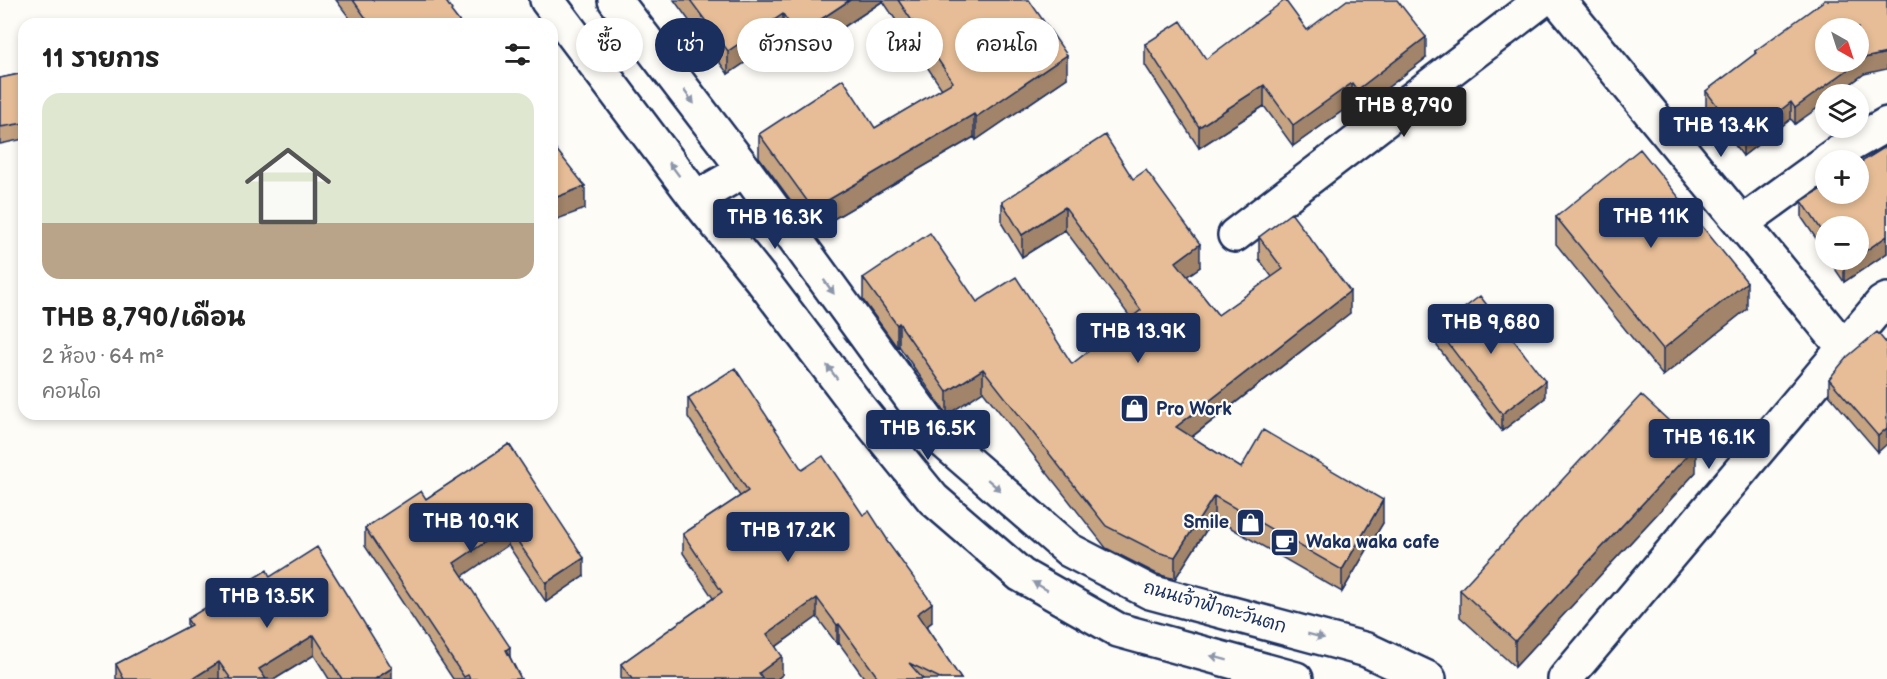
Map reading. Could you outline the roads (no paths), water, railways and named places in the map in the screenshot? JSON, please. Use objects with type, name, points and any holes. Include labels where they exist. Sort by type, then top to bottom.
[{"type":"main road","points":[[547,0],[696,198],[933,499],[1021,575],[1118,630],[1296,679]]},
{"type":"main road","name":"ถนนเจ้าฟ้าตะวันตก","points":[[615,0],[745,170],[941,439],[1070,550],[1150,592],[1367,650],[1429,679]]},
{"type":"main road","points":[[1235,235],[1542,0]]},
{"type":"main road","points":[[1558,0],[1845,349]]},
{"type":"main road","points":[[1842,150],[1887,124]]},
{"type":"main road","points":[[1742,223],[1815,169]]},
{"type":"main road","points":[[696,198],[745,170]]},
{"type":"main road","points":[[765,284],[809,260]]},
{"type":"main road","points":[[1565,679],[1882,303],[1887,300]]},
{"type":"place","name":"Pro Work","points":[[1135,409]]},
{"type":"place","name":"Smile","points":[[1250,522]]},
{"type":"place","name":"Waka waka cafe","points":[[1285,542]]}]
